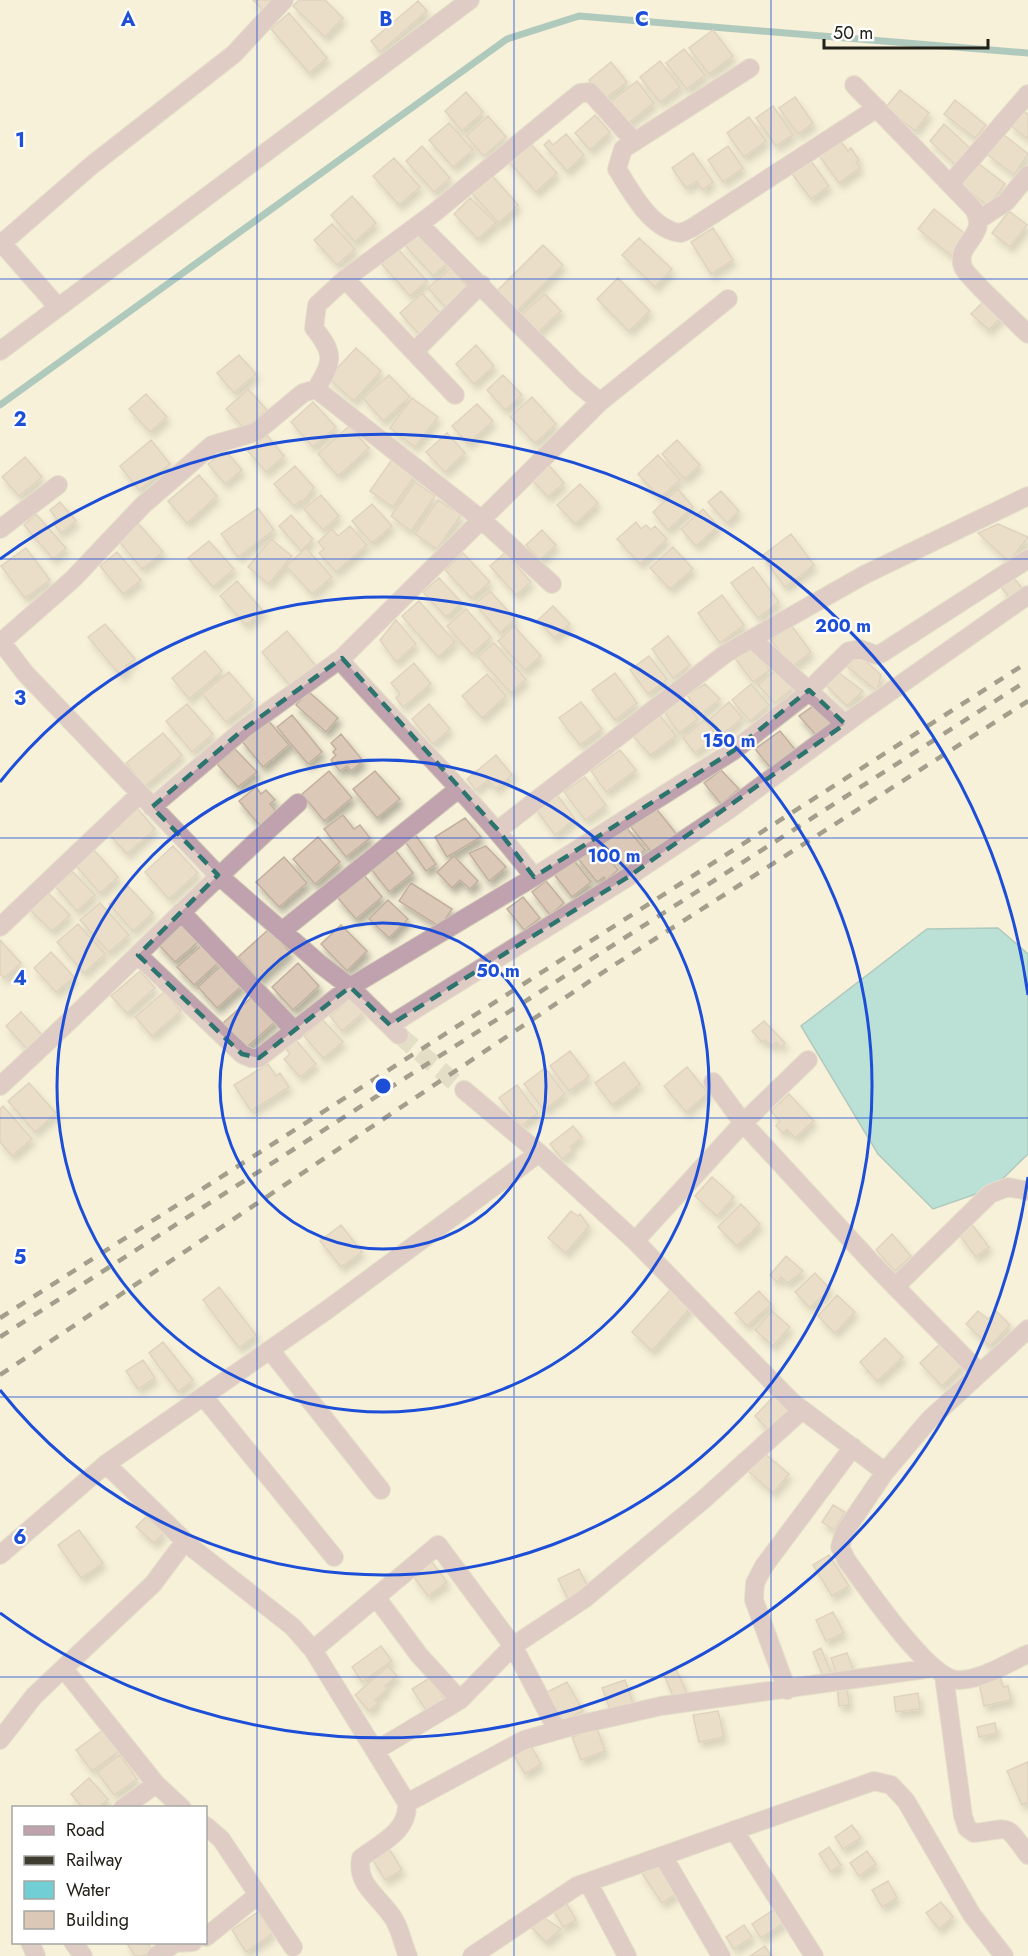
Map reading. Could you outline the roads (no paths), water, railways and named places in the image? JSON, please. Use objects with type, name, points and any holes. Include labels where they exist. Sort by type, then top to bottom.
[{"type":"street","points":[[57,306],[0,243],[101,158],[234,54],[284,0]]},
{"type":"street","points":[[0,351],[57,306],[470,0]]},
{"type":"street","points":[[750,68],[622,149],[618,169],[638,203],[665,228],[681,233],[877,108]]},
{"type":"street","points":[[854,86],[950,184],[980,219],[980,226],[963,253],[962,264],[967,277],[980,285],[1026,328]]},
{"type":"street","points":[[634,141],[601,101],[590,92],[580,93],[419,224],[345,279],[317,305],[314,328],[325,342],[331,357],[329,369],[316,389],[303,393],[256,432],[212,445],[143,505],[73,579],[1,642],[25,673],[218,875],[350,987],[395,1030],[727,812],[845,724],[1028,595]]},
{"type":"street","points":[[950,184],[1028,94]]},
{"type":"street","points":[[980,219],[1006,202],[1028,175]]},
{"type":"street","points":[[419,224],[576,382],[600,402]]},
{"type":"street","points":[[345,279],[455,395]]},
{"type":"street","points":[[414,352],[481,284]]},
{"type":"street","points":[[0,927],[146,801],[342,658],[600,402],[728,299]]},
{"type":"street","points":[[316,389],[482,520],[552,584]]},
{"type":"street","points":[[0,529],[58,485]]},
{"type":"street","points":[[498,830],[725,654],[864,575],[1028,496]]},
{"type":"street","points":[[138,955],[242,1054],[251,1058],[259,1058],[350,987],[534,877],[733,751],[809,690],[849,651],[860,649],[876,655],[882,653],[1028,559]]},
{"type":"street","points":[[753,639],[845,724]]},
{"type":"street","points":[[342,658],[346,667],[458,790],[498,830],[534,877]]},
{"type":"street","points":[[282,931],[458,790]]},
{"type":"street","points":[[0,1086],[88,1005],[218,875],[298,803]]},
{"type":"street","points":[[181,912],[295,1031]]},
{"type":"street","points":[[635,1241],[743,1123],[808,1060]]},
{"type":"street","points":[[713,1082],[743,1123],[895,1287],[980,1372]]},
{"type":"street","points":[[464,1090],[539,1153],[635,1241],[802,1410],[885,1472]]},
{"type":"street","points":[[0,1555],[106,1464],[270,1350],[539,1153]]},
{"type":"street","points":[[895,1287],[990,1194],[1008,1187],[1028,1191]]},
{"type":"street","points":[[1028,1329],[929,1420],[885,1472],[844,1531],[840,1547],[847,1561],[926,1663],[939,1672],[957,1681],[970,1678],[1028,1654]]},
{"type":"street","points":[[270,1350],[381,1490]]},
{"type":"street","points":[[204,1396],[334,1557]]},
{"type":"street","points":[[375,1751],[460,1700],[513,1647],[585,1599],[703,1500],[802,1410]]},
{"type":"street","points":[[787,1690],[754,1600],[755,1583],[764,1566],[853,1447]]},
{"type":"street","points":[[106,1464],[185,1540],[292,1627],[313,1650],[407,1803],[408,1814],[403,1825],[361,1858],[359,1868],[361,1878],[397,1923],[408,1956]]},
{"type":"street","points":[[0,1740],[34,1696],[153,1584],[185,1540]]},
{"type":"street","points":[[313,1650],[438,1545],[513,1647],[557,1730]]},
{"type":"street","points":[[376,1597],[419,1655],[460,1700]]},
{"type":"street","points":[[64,1669],[156,1784],[180,1806]]},
{"type":"street","points":[[407,1803],[524,1740],[557,1730],[660,1706],[939,1672]]},
{"type":"street","points":[[939,1672],[963,1816],[967,1828],[974,1833],[1000,1827],[1007,1829],[1028,1855]]},
{"type":"street","points":[[474,1955],[577,1886],[873,1781],[891,1785],[906,1801],[972,1915],[1004,1956]]},
{"type":"street","points":[[126,1806],[156,1784]]},
{"type":"street","points":[[207,1827],[221,1839],[293,1947]]},
{"type":"street","points":[[734,1830],[814,1956]]},
{"type":"street","points":[[663,1856],[721,1956]]},
{"type":"street","points":[[588,1882],[627,1956]]},
{"type":"street","points":[[207,1936],[258,1895]]},
{"type":"street","points":[[156,1956],[173,1944]]},
{"type":"street","points":[[184,1944],[195,1956]]},
{"type":"water","points":[[998,928],[1028,954],[1028,1154],[993,1188],[933,1209],[878,1154],[801,1026],[927,929]]},
{"type":"waterway","points":[[0,405],[507,39],[579,16],[1028,53]]},
{"type":"tunnel","points":[[399,1035],[464,1090]]},
{"type":"railway","points":[[0,1318],[1028,662]]},
{"type":"railway","points":[[0,1337],[1028,680]]},
{"type":"railway","points":[[0,1375],[611,967],[1028,701]]}]
